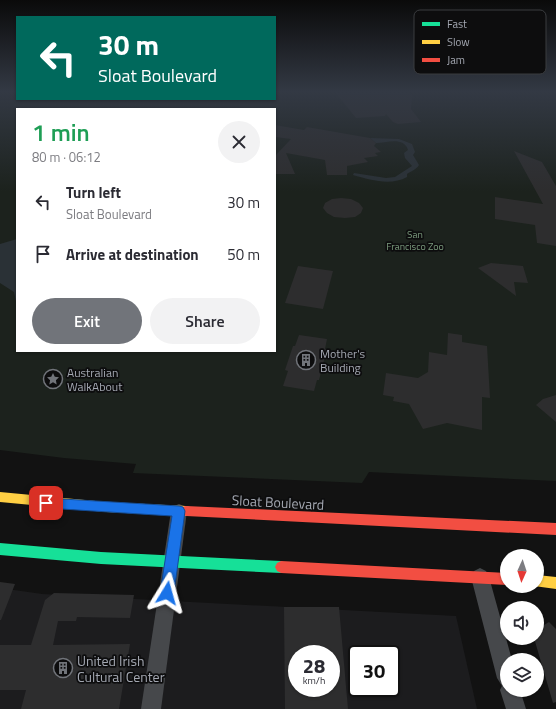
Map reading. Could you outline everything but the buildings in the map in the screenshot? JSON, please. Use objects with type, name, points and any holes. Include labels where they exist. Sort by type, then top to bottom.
[{"type":"street","name":"Sloat Boulevard","points":[[0,497],[85,506],[556,529]]},
{"type":"street","points":[[150,709],[179,511]]},
{"type":"street","points":[[0,548],[59,555],[500,578]]},
{"type":"street","points":[[480,577],[500,653]]},
{"type":"street","points":[[544,582],[556,583]]},
{"type":"street","points":[[512,697],[516,709]]},
{"type":"shaded area","points":[[370,138],[399,139],[412,144],[415,152],[413,155],[419,165],[407,174],[407,177],[401,180],[387,182],[353,175],[354,173],[386,178],[395,177],[412,166],[405,158],[404,153],[408,150],[403,143],[394,141],[376,143]]},
{"type":"shaded area","points":[[16,239],[16,301],[14,292],[0,283],[0,244]]},
{"type":"shaded area","points":[[0,588],[42,594],[456,616],[477,709],[0,709]]},
{"type":"green space","name":"San Francisco Zoo","points":[[0,125],[16,125],[16,352],[276,352],[276,125],[556,125],[556,481],[369,472],[362,483],[133,473],[136,464],[64,458],[0,450]]},
{"type":"traffic: fast","points":[[0,549],[101,558],[281,567]]},
{"type":"traffic: slow","points":[[0,497],[106,507],[186,511]]},
{"type":"traffic: slow","points":[[544,582],[556,583]]},
{"type":"traffic: jam","points":[[186,511],[556,529]]},
{"type":"traffic: jam","points":[[281,567],[500,579]]},
{"type":"place","name":"Mother's Building","points":[[306,360]]},
{"type":"place","name":"Australian WalkAbout","points":[[53,379]]},
{"type":"place","name":"United Irish Cultural Center","points":[[63,668]]},
{"type":"route","points":[[46,503],[179,511],[167,593]]}]
